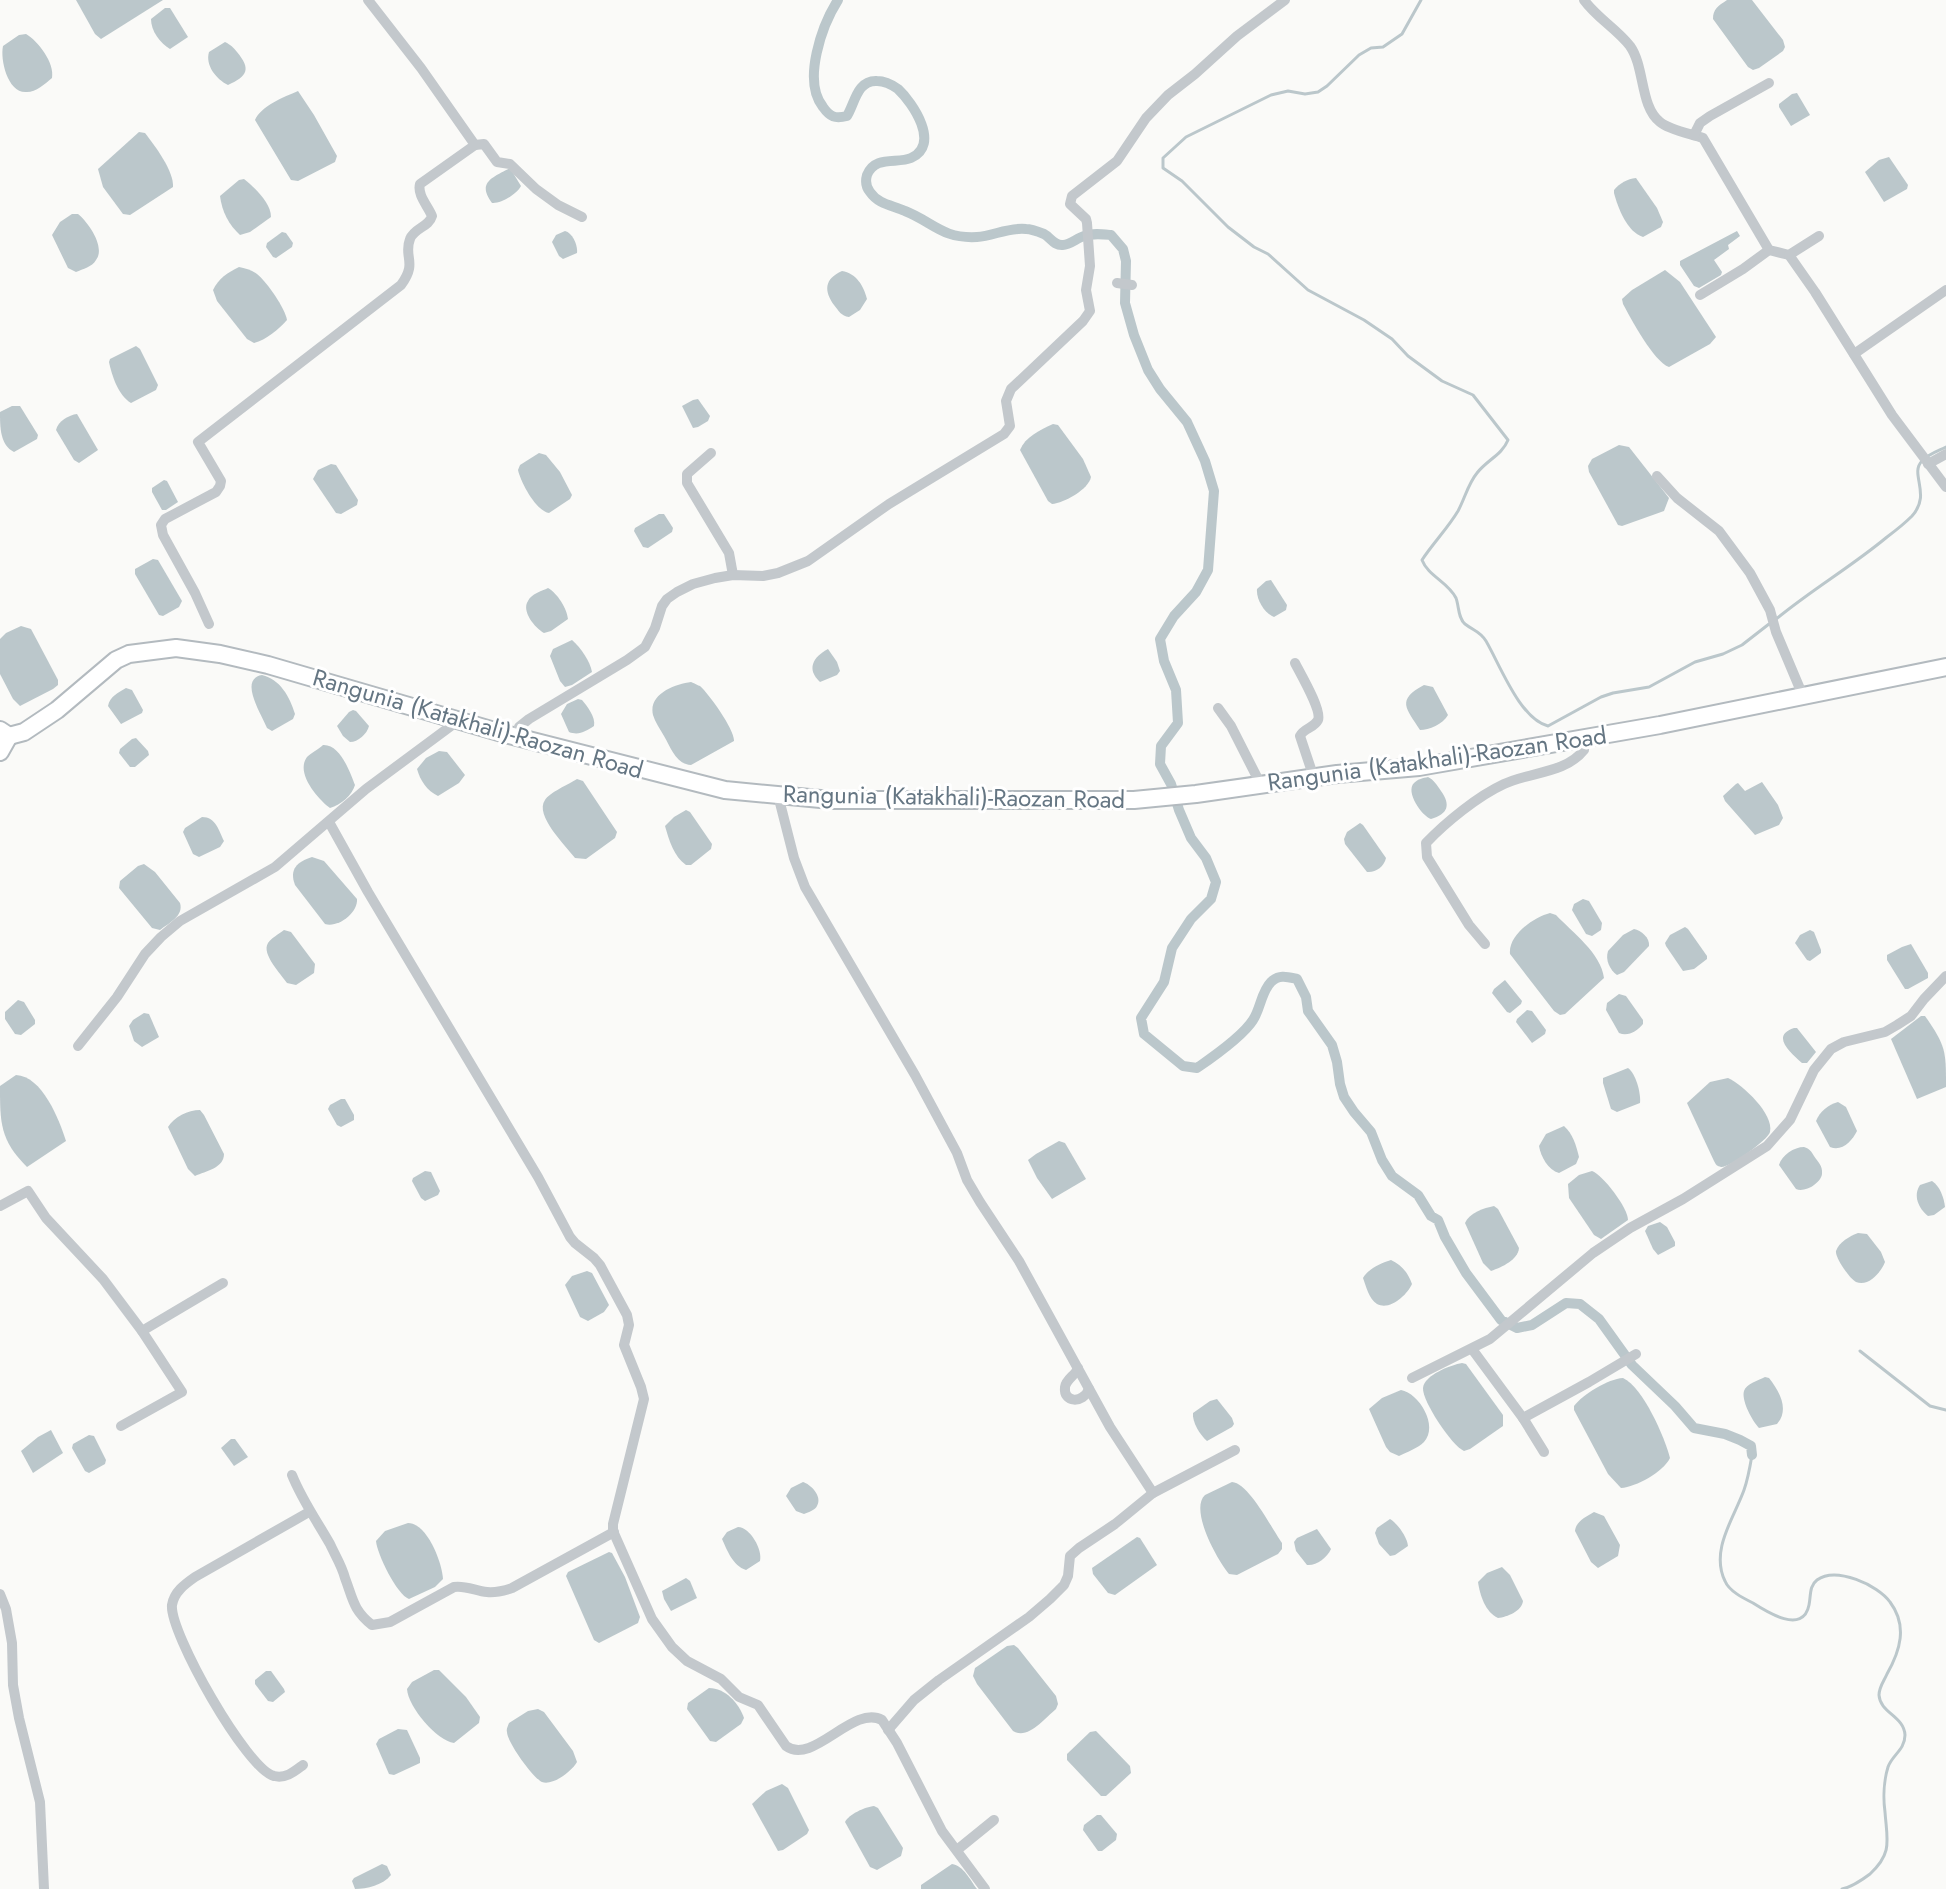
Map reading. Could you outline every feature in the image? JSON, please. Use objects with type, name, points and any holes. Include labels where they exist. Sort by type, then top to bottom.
[{"type":"main road","name":"Rangunia (Katakhali)-Raozan Road","points":[[4,733],[24,732],[57,710],[116,660],[129,654],[176,648],[220,654],[268,665],[515,736],[725,790],[831,800],[1134,800],[1419,767],[1584,739],[1946,667]]},
{"type":"main road","points":[[0,752],[4,733]]},
{"type":"street","points":[[368,0],[421,68],[475,145]]},
{"type":"street","points":[[515,736],[519,727],[529,719],[645,647],[667,599],[693,584],[733,575],[763,576],[778,573],[808,561],[889,504],[1004,434],[1010,426],[1006,402],[1011,389],[1088,316],[1090,310],[1086,290],[1090,266],[1088,227],[1086,219],[1070,204],[1072,196],[1117,161],[1146,118],[1168,95],[1237,36],[1285,0]]},
{"type":"street","points":[[1584,0],[1593,12],[1629,45],[1638,61],[1650,109],[1660,122],[1703,138],[1769,250],[1789,255],[1815,292],[1892,415],[1946,487]]},
{"type":"street","points":[[1694,135],[1700,123],[1710,116],[1769,83]]},
{"type":"street","points":[[209,624],[163,535],[161,525],[165,519],[216,492],[220,486],[220,481],[198,442],[401,285],[411,267],[409,242],[412,236],[431,220],[432,216],[418,189],[420,184],[475,145],[484,144],[497,162],[510,164],[536,189],[558,205],[582,217]]},
{"type":"street","points":[[1789,255],[1819,236]]},
{"type":"street","points":[[1700,295],[1769,250]]},
{"type":"street","points":[[1117,283],[1132,285]]},
{"type":"street","points":[[1854,354],[1946,290]]},
{"type":"street","points":[[711,453],[687,474],[687,483],[729,553],[733,575]]},
{"type":"street","points":[[1928,464],[1946,454]]},
{"type":"street","points":[[1657,476],[1677,498],[1719,531],[1750,573],[1770,610],[1776,632],[1803,696]]},
{"type":"street","points":[[1295,663],[1317,708],[1319,717],[1317,722],[1303,730],[1300,736],[1314,778]]},
{"type":"street","points":[[1218,708],[1231,726],[1261,786]]},
{"type":"street","points":[[78,1046],[117,997],[146,954],[180,921],[275,867],[366,789],[459,720]]},
{"type":"street","points":[[1485,944],[1469,925],[1427,857],[1426,843],[1492,790],[1530,775],[1569,764],[1584,750],[1584,739]]},
{"type":"street","points":[[780,796],[794,858],[806,887],[915,1076],[957,1153],[967,1180],[1019,1261],[1110,1427],[1154,1493]]},
{"type":"street","points":[[329,822],[368,892],[538,1177],[563,1226],[574,1243],[584,1249],[600,1265],[627,1315],[629,1325],[624,1345],[644,1399],[613,1524],[614,1533],[652,1619],[672,1647],[687,1660],[721,1680],[740,1697],[758,1705],[786,1746],[792,1750],[802,1751],[842,1731],[860,1719],[870,1717],[882,1720],[942,1831],[985,1889]]},
{"type":"street","points":[[1412,1378],[1490,1339],[1593,1253],[1630,1228],[1683,1199],[1767,1146],[1790,1120],[1814,1070],[1831,1049],[1844,1042],[1885,1032],[1897,1025],[1911,1016],[1946,976]]},
{"type":"street","points":[[0,1206],[28,1191],[46,1218],[103,1279],[142,1331],[182,1392],[121,1426]]},
{"type":"street","points":[[142,1331],[223,1283]]},
{"type":"street","points":[[1472,1349],[1523,1418],[1544,1452]]},
{"type":"street","points":[[1523,1418],[1636,1354]]},
{"type":"street","points":[[1078,1368],[1075,1376],[1066,1383],[1066,1393],[1075,1400],[1079,1400],[1087,1395],[1089,1389]]},
{"type":"street","points":[[888,1730],[914,1700],[1029,1617],[1050,1599],[1064,1584],[1068,1576],[1070,1556],[1079,1548],[1115,1524],[1154,1493],[1235,1450]]},
{"type":"street","points":[[292,1475],[309,1512],[329,1542],[343,1571],[348,1591],[356,1608],[372,1625],[390,1622],[454,1587],[461,1586],[487,1592],[512,1588],[614,1533]]},
{"type":"street","points":[[303,1765],[292,1774],[281,1777],[272,1776],[260,1768],[248,1755],[192,1662],[176,1627],[172,1605],[181,1587],[195,1577],[309,1512]]},
{"type":"street","points":[[0,1594],[6,1610],[12,1643],[13,1685],[19,1718],[40,1802],[44,1889]]},
{"type":"street","points":[[957,1850],[994,1820]]},
{"type":"shaded area","points":[[76,0],[163,0],[101,39],[95,34]]},
{"type":"shaded area","points":[[1727,0],[1752,0],[1783,40],[1785,47],[1783,51],[1759,68],[1753,70],[1748,67],[1713,19],[1717,8]]},
{"type":"shaded area","points":[[165,8],[170,8],[188,37],[170,49],[157,36],[151,23],[151,19]]},
{"type":"shaded area","points":[[26,34],[45,53],[52,72],[52,78],[30,92],[20,91],[10,82],[4,67],[2,52],[3,46],[19,35]]},
{"type":"shaded area","points":[[225,42],[237,52],[246,68],[240,78],[228,85],[212,71],[208,57],[209,52]]},
{"type":"shaded area","points":[[298,91],[337,156],[335,162],[298,181],[291,180],[255,120],[262,110]]},
{"type":"shaded area","points":[[1797,93],[1810,115],[1791,126],[1779,104]]},
{"type":"shaded area","points":[[139,132],[145,133],[163,159],[173,187],[130,215],[123,214],[103,187],[98,169]]},
{"type":"shaded area","points":[[1889,157],[1908,185],[1907,189],[1884,202],[1865,172],[1879,160]]},
{"type":"shaded area","points":[[510,168],[521,186],[508,198],[492,203],[486,185],[493,177]]},
{"type":"shaded area","points":[[1636,178],[1657,208],[1663,222],[1661,227],[1643,237],[1628,225],[1614,193],[1621,183]]},
{"type":"shaded area","points":[[244,179],[265,201],[271,217],[250,232],[240,235],[227,218],[220,196],[239,180]]},
{"type":"shaded area","points":[[72,214],[78,214],[86,223],[99,248],[99,255],[94,262],[87,268],[76,272],[68,268],[52,235],[60,222]]},
{"type":"shaded area","points":[[565,231],[574,240],[577,253],[563,259],[552,242],[556,235]]},
{"type":"shaded area","points":[[1737,231],[1740,236],[1728,245],[1729,249],[1714,260],[1722,272],[1721,275],[1699,288],[1694,286],[1680,265],[1680,261]]},
{"type":"shaded area","points":[[282,232],[286,233],[293,243],[292,247],[276,258],[266,247],[267,243]]},
{"type":"shaded area","points":[[239,267],[253,271],[261,278],[279,302],[287,320],[272,334],[254,343],[247,339],[217,301],[213,290],[224,276]]},
{"type":"shaded area","points":[[1665,270],[1680,282],[1716,337],[1710,344],[1669,367],[1657,357],[1643,339],[1622,299],[1632,290]]},
{"type":"shaded area","points":[[842,271],[851,274],[859,281],[867,299],[860,310],[849,317],[839,311],[827,290],[832,278]]},
{"type":"shaded area","points":[[136,346],[140,349],[158,385],[156,390],[131,403],[119,390],[109,362],[110,359]]},
{"type":"shaded area","points":[[698,399],[710,416],[708,421],[693,428],[682,406]]},
{"type":"shaded area","points":[[12,406],[20,406],[38,435],[37,439],[14,452],[3,440],[0,424],[0,412]]},
{"type":"shaded area","points":[[77,414],[98,450],[79,463],[74,460],[56,430],[64,419]]},
{"type":"shaded area","points":[[1053,424],[1058,425],[1083,459],[1091,477],[1086,486],[1075,495],[1052,504],[1048,501],[1020,450],[1029,438]]},
{"type":"shaded area","points":[[1619,445],[1629,447],[1669,498],[1664,511],[1622,526],[1618,525],[1589,472],[1588,466],[1592,459]]},
{"type":"shaded area","points":[[539,453],[546,455],[560,472],[572,495],[570,499],[549,513],[534,502],[518,470],[520,465]]},
{"type":"shaded area","points":[[331,464],[336,465],[358,500],[357,505],[341,514],[336,513],[313,479],[318,470]]},
{"type":"shaded area","points":[[164,480],[167,481],[178,502],[162,510],[152,488]]},
{"type":"shaded area","points":[[659,514],[664,514],[673,528],[672,532],[648,548],[643,547],[634,531],[635,528]]},
{"type":"shaded area","points":[[153,559],[158,560],[182,601],[179,607],[163,616],[159,615],[135,574],[135,569]]},
{"type":"shaded area","points":[[1271,580],[1287,605],[1286,610],[1274,617],[1264,609],[1257,593],[1257,589],[1266,581]]},
{"type":"shaded area","points":[[548,588],[561,601],[568,619],[544,633],[530,619],[526,605],[532,596]]},
{"type":"shaded area","points":[[21,626],[31,629],[58,680],[58,685],[20,706],[13,699],[0,674],[0,639],[6,633]]},
{"type":"shaded area","points":[[572,640],[585,655],[592,672],[565,687],[560,681],[550,656],[553,649]]},
{"type":"shaded area","points":[[828,649],[840,671],[837,675],[820,682],[812,668],[818,656]]},
{"type":"shaded area","points":[[262,675],[279,685],[290,701],[295,714],[293,719],[272,731],[267,728],[252,690],[255,678]]},
{"type":"shaded area","points":[[691,682],[700,686],[715,704],[726,721],[734,741],[691,765],[681,762],[674,755],[655,720],[653,708],[655,701],[664,691]]},
{"type":"shaded area","points":[[1424,685],[1433,687],[1448,715],[1436,726],[1420,730],[1406,705],[1410,695]]},
{"type":"shaded area","points":[[126,688],[132,690],[143,710],[142,713],[121,724],[108,706],[112,697]]},
{"type":"shaded area","points":[[578,699],[582,700],[591,712],[594,726],[582,732],[573,733],[569,732],[561,714],[567,704]]},
{"type":"shaded area","points":[[353,710],[369,726],[362,737],[350,742],[337,726]]},
{"type":"shaded area","points":[[136,738],[149,755],[135,767],[130,767],[119,753],[120,749]]},
{"type":"shaded area","points":[[323,745],[329,746],[339,754],[355,785],[346,799],[330,808],[314,792],[304,770],[307,757]]},
{"type":"shaded area","points":[[439,751],[447,752],[465,775],[459,783],[438,796],[424,785],[417,769],[426,758]]},
{"type":"shaded area","points":[[1428,777],[1434,781],[1447,805],[1444,812],[1431,819],[1419,809],[1412,792],[1414,783]]},
{"type":"shaded area","points":[[577,779],[583,781],[617,832],[615,838],[586,859],[575,858],[547,822],[543,806],[551,794]]},
{"type":"shaded area","points":[[1762,782],[1778,805],[1783,818],[1779,825],[1755,835],[1723,796],[1738,783],[1745,791]]},
{"type":"shaded area","points":[[686,810],[690,812],[712,844],[711,849],[691,865],[686,865],[678,858],[665,826]]},
{"type":"shaded area","points":[[202,817],[214,822],[224,841],[220,847],[199,857],[193,854],[183,832],[185,828]]},
{"type":"shaded area","points":[[1360,823],[1386,858],[1381,867],[1373,872],[1367,872],[1345,844],[1344,839],[1347,832]]},
{"type":"shaded area","points":[[312,857],[324,861],[357,899],[351,914],[341,922],[325,924],[295,885],[294,870],[302,861]]},
{"type":"shaded area","points":[[144,864],[155,872],[180,903],[181,908],[178,915],[160,930],[152,928],[119,888],[120,881],[138,866]]},
{"type":"shaded area","points":[[1583,899],[1589,901],[1602,923],[1601,930],[1592,936],[1586,934],[1572,910],[1574,904]]},
{"type":"shaded area","points":[[1550,913],[1556,915],[1592,952],[1598,960],[1604,978],[1565,1014],[1560,1015],[1554,1011],[1510,954],[1513,940],[1523,928],[1537,918]]},
{"type":"shaded area","points":[[1685,927],[1707,959],[1694,969],[1683,971],[1665,943],[1670,935]]},
{"type":"shaded area","points":[[1634,929],[1644,935],[1649,946],[1624,972],[1617,975],[1609,964],[1608,951],[1623,935]]},
{"type":"shaded area","points":[[284,930],[291,932],[315,964],[314,973],[296,985],[287,983],[267,953],[269,941]]},
{"type":"shaded area","points":[[1810,930],[1814,932],[1821,953],[1810,961],[1795,943],[1800,935]]},
{"type":"shaded area","points":[[1911,944],[1928,973],[1928,978],[1905,989],[1887,960],[1887,955]]},
{"type":"shaded area","points":[[1505,980],[1522,1001],[1510,1013],[1492,993]]},
{"type":"shaded area","points":[[1619,994],[1626,996],[1643,1020],[1641,1027],[1629,1034],[1619,1033],[1606,1010],[1607,1003]]},
{"type":"shaded area","points":[[18,1000],[24,1002],[35,1020],[35,1024],[21,1035],[15,1034],[5,1019],[5,1012]]},
{"type":"shaded area","points":[[1527,1010],[1532,1011],[1546,1030],[1545,1034],[1532,1043],[1516,1022]]},
{"type":"shaded area","points":[[144,1013],[149,1014],[159,1037],[142,1047],[134,1041],[129,1026],[133,1020]]},
{"type":"shaded area","points":[[1921,1016],[1925,1016],[1941,1042],[1946,1065],[1946,1087],[1917,1099],[1891,1039]]},
{"type":"shaded area","points":[[1797,1028],[1816,1052],[1807,1063],[1802,1063],[1783,1040],[1787,1031]]},
{"type":"shaded area","points":[[1628,1068],[1637,1084],[1640,1103],[1617,1112],[1611,1109],[1603,1078]]},
{"type":"shaded area","points":[[16,1075],[25,1077],[34,1083],[48,1100],[66,1141],[27,1167],[11,1148],[1,1121],[0,1086]]},
{"type":"shaded area","points":[[1728,1078],[1756,1101],[1767,1117],[1770,1132],[1748,1153],[1721,1167],[1715,1162],[1687,1103],[1710,1082]]},
{"type":"shaded area","points":[[345,1099],[354,1115],[354,1120],[341,1127],[337,1125],[328,1109],[330,1105]]},
{"type":"shaded area","points":[[1838,1102],[1846,1107],[1857,1131],[1846,1145],[1834,1148],[1830,1147],[1816,1121],[1825,1109]]},
{"type":"shaded area","points":[[200,1110],[224,1154],[218,1166],[195,1176],[188,1169],[168,1127],[182,1115]]},
{"type":"shaded area","points":[[1564,1126],[1572,1136],[1579,1157],[1576,1164],[1559,1173],[1546,1162],[1539,1146],[1546,1134]]},
{"type":"shaded area","points":[[1059,1141],[1065,1143],[1086,1179],[1052,1199],[1028,1160]]},
{"type":"shaded area","points":[[1804,1147],[1810,1150],[1819,1162],[1822,1174],[1816,1184],[1800,1190],[1796,1189],[1779,1165],[1789,1152]]},
{"type":"shaded area","points":[[425,1171],[431,1172],[440,1191],[438,1195],[425,1201],[412,1181]]},
{"type":"shaded area","points":[[1592,1171],[1614,1192],[1628,1220],[1601,1239],[1594,1235],[1569,1198],[1568,1184],[1579,1175]]},
{"type":"shaded area","points":[[1932,1181],[1941,1193],[1945,1207],[1934,1215],[1928,1216],[1919,1205],[1917,1193],[1920,1185]]},
{"type":"shaded area","points":[[1494,1206],[1498,1209],[1519,1248],[1513,1259],[1491,1271],[1483,1263],[1465,1223],[1473,1214]]},
{"type":"shaded area","points":[[1660,1222],[1667,1227],[1675,1246],[1658,1255],[1645,1231],[1648,1226]]},
{"type":"shaded area","points":[[1858,1233],[1867,1234],[1881,1252],[1885,1262],[1874,1278],[1861,1283],[1853,1280],[1836,1254],[1842,1242]]},
{"type":"shaded area","points":[[1391,1260],[1404,1270],[1412,1284],[1398,1301],[1382,1306],[1372,1299],[1363,1278],[1375,1267]]},
{"type":"shaded area","points":[[587,1271],[592,1273],[609,1305],[604,1312],[588,1321],[580,1317],[565,1285],[572,1276]]},
{"type":"shaded area","points":[[1466,1364],[1503,1415],[1503,1426],[1464,1451],[1452,1441],[1439,1422],[1427,1403],[1423,1388],[1433,1375],[1445,1368]]},
{"type":"shaded area","points":[[1765,1377],[1769,1378],[1779,1394],[1783,1412],[1777,1424],[1759,1428],[1746,1406],[1744,1391],[1750,1384]]},
{"type":"shaded area","points":[[1623,1378],[1631,1383],[1645,1402],[1658,1426],[1670,1458],[1662,1468],[1648,1478],[1621,1488],[1608,1474],[1574,1406],[1596,1388]]},
{"type":"shaded area","points":[[1401,1390],[1408,1392],[1420,1404],[1428,1419],[1429,1428],[1424,1442],[1399,1456],[1390,1452],[1386,1447],[1369,1409],[1382,1398]]},
{"type":"shaded area","points":[[1217,1399],[1234,1424],[1207,1441],[1197,1428],[1193,1413]]},
{"type":"shaded area","points":[[51,1430],[63,1453],[33,1473],[21,1451]]},
{"type":"shaded area","points":[[89,1435],[94,1436],[106,1460],[105,1464],[89,1473],[85,1471],[72,1448],[73,1444]]},
{"type":"shaded area","points":[[231,1439],[235,1439],[248,1457],[234,1466],[221,1448]]},
{"type":"shaded area","points":[[803,1482],[812,1488],[818,1498],[816,1507],[804,1514],[796,1511],[786,1496],[791,1488]]},
{"type":"shaded area","points":[[1232,1482],[1239,1484],[1253,1498],[1282,1543],[1282,1549],[1278,1554],[1237,1575],[1229,1574],[1218,1558],[1207,1535],[1200,1512],[1201,1502],[1205,1495]]},
{"type":"shaded area","points":[[1594,1512],[1604,1516],[1620,1545],[1618,1556],[1598,1568],[1591,1562],[1575,1531],[1579,1522]]},
{"type":"shaded area","points":[[1390,1519],[1402,1531],[1408,1546],[1390,1556],[1379,1544],[1375,1533],[1377,1528]]},
{"type":"shaded area","points":[[408,1523],[421,1529],[427,1536],[440,1563],[443,1579],[435,1587],[409,1599],[399,1590],[388,1573],[376,1541],[385,1531]]},
{"type":"shaded area","points":[[738,1527],[751,1535],[760,1551],[760,1561],[746,1570],[734,1561],[722,1539],[727,1532]]},
{"type":"shaded area","points":[[1317,1529],[1331,1549],[1321,1561],[1307,1565],[1296,1551],[1294,1542],[1297,1538]]},
{"type":"shaded area","points":[[1137,1537],[1140,1538],[1157,1565],[1115,1595],[1108,1593],[1093,1574],[1092,1568]]},
{"type":"shaded area","points":[[609,1552],[612,1553],[625,1577],[640,1617],[638,1623],[599,1643],[594,1640],[566,1576],[568,1572]]},
{"type":"shaded area","points":[[1502,1567],[1510,1575],[1523,1601],[1517,1611],[1498,1618],[1486,1607],[1478,1582],[1487,1573]]},
{"type":"shaded area","points":[[686,1578],[690,1581],[697,1598],[671,1611],[662,1591]]},
{"type":"shaded area","points":[[1014,1645],[1056,1696],[1058,1704],[1056,1709],[1041,1723],[1024,1733],[1013,1731],[973,1676],[975,1668],[1007,1646]]},
{"type":"shaded area","points":[[434,1670],[439,1670],[466,1697],[480,1717],[479,1723],[454,1743],[447,1741],[424,1722],[412,1705],[407,1689],[412,1682]]},
{"type":"shaded area","points":[[266,1671],[271,1671],[285,1692],[273,1702],[268,1701],[255,1684],[255,1680]]},
{"type":"shaded area","points":[[709,1688],[731,1697],[744,1718],[741,1724],[716,1742],[710,1741],[687,1709],[688,1703]]},
{"type":"shaded area","points":[[538,1709],[544,1712],[573,1751],[577,1762],[562,1777],[546,1783],[538,1779],[527,1767],[511,1743],[507,1731],[509,1723],[528,1711]]},
{"type":"shaded area","points":[[398,1729],[407,1730],[420,1758],[420,1763],[394,1775],[389,1774],[376,1744],[379,1739]]},
{"type":"shaded area","points":[[1096,1731],[1130,1766],[1131,1773],[1106,1796],[1101,1796],[1067,1760],[1067,1754],[1090,1732]]},
{"type":"shaded area","points":[[782,1784],[788,1788],[809,1830],[807,1834],[778,1851],[752,1804],[766,1791]]},
{"type":"shaded area","points":[[874,1806],[878,1808],[903,1848],[901,1856],[877,1870],[870,1867],[845,1822],[858,1811]]},
{"type":"shaded area","points":[[1097,1815],[1101,1815],[1117,1834],[1116,1840],[1102,1851],[1098,1851],[1083,1830],[1084,1825]]},
{"type":"shaded area","points":[[382,1864],[387,1866],[391,1875],[388,1878],[374,1886],[355,1889],[352,1881],[354,1878]]},
{"type":"shaded area","points":[[952,1864],[963,1870],[977,1889],[921,1889],[921,1885]]},
{"type":"waterway","points":[[838,0],[821,38],[814,68],[814,83],[823,107],[833,116],[847,116],[865,84],[885,82],[898,89],[911,104],[924,134],[924,144],[920,152],[911,158],[881,162],[871,169],[866,180],[870,192],[882,202],[915,215],[946,233],[965,237],[977,237],[1013,229],[1028,229],[1044,234],[1055,243],[1063,245],[1087,235],[1111,235],[1123,249],[1126,261],[1125,303],[1134,335],[1148,370],[1160,389],[1187,422],[1205,461],[1214,491],[1208,570],[1196,592],[1174,616],[1160,639],[1164,661],[1176,690],[1178,723],[1161,746],[1160,764],[1171,784],[1191,838],[1206,858],[1216,882],[1211,899],[1191,919],[1172,948],[1164,982],[1141,1018],[1144,1034],[1183,1066],[1197,1068],[1242,1033],[1256,1015],[1265,990],[1274,979],[1280,977],[1297,979],[1306,997],[1308,1011],[1332,1045],[1344,1097],[1371,1132],[1382,1160],[1392,1176],[1418,1195],[1431,1216],[1438,1220],[1466,1273],[1501,1320],[1517,1328],[1532,1325],[1566,1303],[1580,1304],[1599,1319],[1632,1365],[1675,1406],[1694,1428],[1725,1434],[1740,1440],[1751,1446],[1752,1455]]},
{"type":"waterway","points":[[1421,0],[1402,34],[1383,47],[1371,48],[1359,55],[1318,92],[1305,94],[1288,91],[1271,95],[1186,137],[1163,158],[1163,168],[1182,181],[1228,227],[1254,247],[1268,254],[1308,290],[1364,320],[1392,339],[1408,356],[1442,381],[1473,395],[1508,440],[1502,450],[1474,477],[1458,511],[1422,560],[1425,566],[1452,592],[1463,621],[1484,638],[1512,690],[1528,713],[1538,721],[1548,726],[1601,697],[1649,687],[1695,662],[1723,654],[1742,645],[1769,624]]},
{"type":"waterway","points":[[1775,620],[1873,548],[1912,516],[1920,500],[1919,466],[1927,456],[1946,447]]},
{"type":"waterway","points":[[1860,1351],[1930,1406],[1946,1410]]},
{"type":"waterway","points":[[1752,1455],[1745,1486],[1725,1534],[1720,1558],[1721,1569],[1730,1588],[1767,1611],[1792,1620],[1800,1619],[1805,1614],[1814,1582],[1825,1576],[1845,1576],[1876,1589],[1890,1602],[1899,1620],[1898,1647],[1879,1695],[1883,1706],[1901,1723],[1905,1735],[1901,1749],[1888,1767],[1884,1789],[1887,1846],[1882,1859],[1870,1874],[1842,1889]]}]
